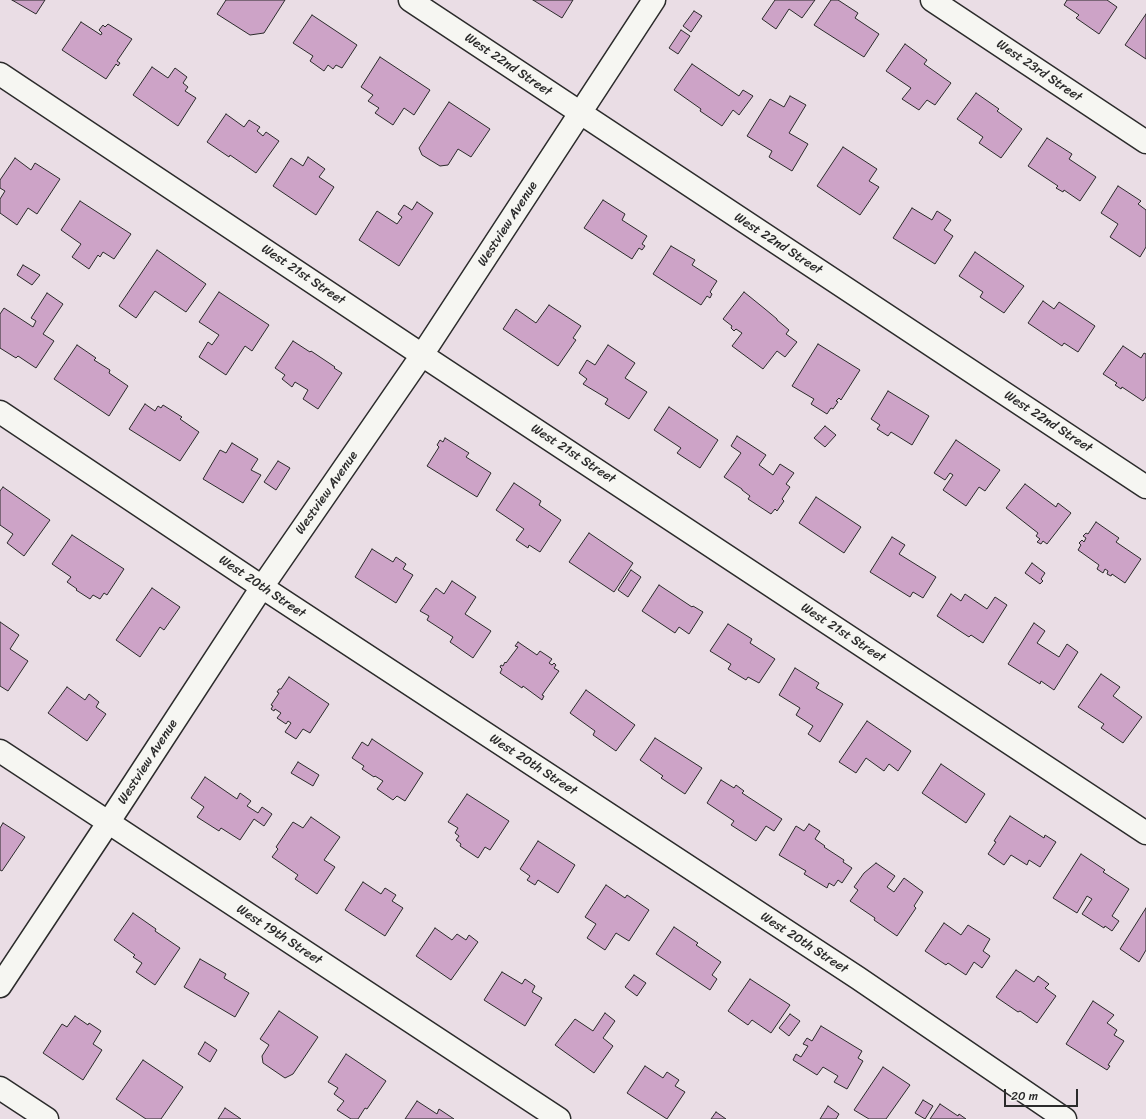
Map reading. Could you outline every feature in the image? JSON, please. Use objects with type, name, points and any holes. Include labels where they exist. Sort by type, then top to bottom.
[{"type":"street","name":"West 22nd Street","points":[[410,0],[1146,487]]},
{"type":"street","name":"Westview Avenue","points":[[0,986],[262,587],[422,355],[654,0]]},
{"type":"street","name":"West 23rd Street","points":[[932,0],[1146,142]]},
{"type":"street","name":"West 21st Street","points":[[0,74],[422,355],[1146,833]]},
{"type":"street","name":"West 20th Street","points":[[0,412],[262,587],[858,978],[1065,1119]]},
{"type":"street","name":"West 19th Street","points":[[0,751],[559,1119]]},
{"type":"street","points":[[0,1088],[47,1119]]},
{"type":"building","points":[[12,0],[45,0],[36,14]]},
{"type":"building","points":[[226,0],[285,0],[264,33],[250,35],[217,14]]},
{"type":"building","points":[[533,0],[573,0],[562,18]]},
{"type":"building","points":[[775,0],[815,0],[802,18],[789,9],[776,29],[762,19]]},
{"type":"building","points":[[831,0],[838,0],[858,13],[855,18],[879,34],[864,57],[814,25]]},
{"type":"building","points":[[1067,0],[1107,0],[1117,7],[1099,34],[1076,18],[1079,15],[1064,5]]},
{"type":"building","points":[[694,11],[702,16],[691,32],[683,26]]},
{"type":"building","points":[[1146,14],[1146,59],[1125,45]]},
{"type":"building","points":[[312,15],[357,45],[342,68],[336,65],[333,69],[328,65],[324,71],[310,61],[313,56],[293,43]]},
{"type":"building","points":[[81,22],[101,35],[102,33],[99,30],[103,25],[105,27],[108,24],[132,39],[117,61],[120,63],[118,66],[116,64],[106,79],[62,50]]},
{"type":"building","points":[[681,30],[690,36],[678,54],[669,48]]},
{"type":"building","points":[[905,44],[927,60],[924,64],[951,83],[935,105],[927,100],[919,110],[902,99],[911,88],[886,71]]},
{"type":"building","points":[[380,57],[430,90],[414,115],[404,108],[393,125],[375,113],[379,108],[368,101],[373,95],[361,87]]},
{"type":"building","points":[[692,64],[739,96],[743,90],[753,96],[739,115],[733,110],[722,126],[674,90]]},
{"type":"building","points":[[152,67],[168,78],[175,68],[187,77],[183,83],[188,87],[185,91],[196,98],[178,126],[133,95]]},
{"type":"building","points":[[976,93],[999,109],[997,111],[1022,129],[1001,158],[979,143],[983,137],[957,119]]},
{"type":"building","points":[[790,96],[806,105],[789,133],[808,144],[792,171],[769,157],[772,151],[747,136],[770,99],[784,107]]},
{"type":"building","points":[[449,102],[490,129],[471,157],[458,149],[448,165],[440,166],[422,155],[419,148]]},
{"type":"building","points":[[226,114],[244,127],[249,120],[260,127],[257,131],[263,136],[266,132],[279,141],[256,173],[230,155],[229,157],[207,142]]},
{"type":"building","points":[[1047,138],[1072,154],[1069,159],[1096,177],[1080,201],[1064,190],[1063,192],[1056,188],[1058,186],[1028,166]]},
{"type":"building","points":[[843,147],[877,169],[869,181],[879,187],[860,215],[817,186]]},
{"type":"building","points":[[308,157],[325,169],[319,177],[334,187],[316,215],[273,186],[291,158],[303,166]]},
{"type":"building","points":[[15,158],[31,170],[35,163],[60,179],[37,214],[28,208],[17,225],[0,213],[0,199],[5,191],[0,188],[0,180]]},
{"type":"building","points":[[1118,186],[1141,201],[1138,204],[1146,210],[1146,247],[1140,257],[1110,237],[1118,224],[1101,213]]},
{"type":"building","points":[[603,200],[625,214],[622,220],[647,236],[642,244],[645,246],[642,250],[639,248],[632,259],[584,228]]},
{"type":"building","points":[[80,201],[131,234],[114,259],[103,252],[100,257],[98,255],[89,269],[72,257],[81,244],[61,230]]},
{"type":"building","points":[[417,202],[433,213],[399,266],[359,240],[377,211],[397,224],[402,217],[398,214],[404,205],[412,210]]},
{"type":"building","points":[[912,208],[932,220],[937,211],[951,220],[944,230],[953,236],[935,264],[893,238]]},
{"type":"building","points":[[671,246],[695,260],[692,265],[717,281],[710,292],[712,294],[710,298],[707,296],[701,305],[653,274]]},
{"type":"building","points":[[157,250],[206,284],[186,312],[155,291],[136,318],[119,306]]},
{"type":"building","points":[[975,252],[1024,286],[1004,313],[980,297],[983,292],[959,276]]},
{"type":"building","points":[[23,265],[40,275],[32,285],[17,275]]},
{"type":"building","points":[[219,292],[269,325],[252,351],[245,346],[226,375],[199,357],[208,342],[212,345],[219,335],[199,322]]},
{"type":"building","points":[[744,292],[789,330],[786,334],[797,342],[785,357],[777,351],[763,369],[732,346],[742,333],[736,329],[734,331],[731,328],[732,326],[723,319]]},
{"type":"building","points":[[47,293],[63,304],[43,334],[54,341],[36,368],[18,356],[16,358],[0,348],[0,314],[4,308],[33,327],[36,321],[31,318]]},
{"type":"building","points":[[1043,301],[1054,309],[1059,302],[1095,326],[1078,352],[1064,343],[1062,346],[1028,323]]},
{"type":"building","points":[[549,305],[581,326],[573,338],[576,340],[558,366],[503,329],[516,309],[536,323]]},
{"type":"building","points":[[293,341],[310,352],[311,351],[342,373],[318,409],[303,399],[308,390],[295,382],[292,387],[282,379],[285,375],[275,368]]},
{"type":"building","points":[[818,344],[860,370],[841,400],[839,398],[833,409],[831,408],[827,414],[811,404],[814,399],[792,386]]},
{"type":"building","points":[[77,345],[96,358],[94,360],[110,370],[109,373],[128,386],[109,416],[54,379]]},
{"type":"building","points":[[608,345],[635,363],[625,378],[647,392],[629,419],[605,404],[608,399],[583,384],[587,379],[579,373],[587,360],[595,365]]},
{"type":"building","points":[[1123,346],[1141,358],[1144,353],[1146,354],[1146,397],[1143,401],[1122,387],[1121,389],[1115,385],[1117,383],[1103,374]]},
{"type":"building","points":[[888,391],[929,416],[912,445],[891,432],[888,436],[877,429],[880,425],[871,419]]},
{"type":"building","points":[[145,404],[155,411],[158,406],[161,408],[163,405],[182,417],[180,419],[199,432],[180,461],[129,429]]},
{"type":"building","points":[[669,407],[718,440],[700,468],[677,453],[681,448],[654,430]]},
{"type":"building","points":[[825,426],[836,435],[825,447],[814,438]]},
{"type":"building","points":[[737,436],[766,455],[759,465],[773,475],[780,464],[794,473],[786,484],[790,487],[782,499],[784,501],[777,511],[775,509],[771,514],[748,499],[750,496],[724,477],[741,453],[731,446]]},
{"type":"building","points":[[445,438],[469,453],[466,457],[491,473],[477,497],[427,466],[439,447],[437,445],[440,440],[443,442]]},
{"type":"building","points":[[956,440],[1000,470],[985,491],[979,487],[966,506],[943,490],[953,475],[950,473],[945,480],[934,473]]},
{"type":"building","points":[[232,443],[258,459],[251,470],[261,475],[243,503],[203,479],[220,450],[226,453]]},
{"type":"building","points":[[278,461],[290,468],[276,490],[264,482]]},
{"type":"building","points":[[514,483],[541,501],[539,505],[561,520],[540,552],[529,545],[528,548],[516,540],[524,529],[496,510]]},
{"type":"building","points":[[1025,484],[1056,507],[1058,503],[1071,513],[1047,544],[1043,541],[1041,544],[1037,542],[1040,539],[1036,536],[1038,533],[1006,508]]},
{"type":"building","points":[[3,487],[50,520],[24,556],[7,543],[13,534],[0,525],[0,491]]},
{"type":"building","points":[[816,497],[861,527],[844,553],[799,523]]},
{"type":"building","points":[[1096,522],[1119,538],[1116,542],[1141,559],[1125,583],[1112,574],[1111,576],[1107,574],[1108,571],[1105,569],[1103,573],[1097,569],[1099,565],[1078,550],[1081,545],[1079,543],[1082,540],[1084,542],[1086,538],[1083,536],[1086,533],[1088,534]]},
{"type":"building","points":[[589,533],[633,563],[614,592],[569,562]]},
{"type":"building","points":[[72,535],[124,569],[107,595],[104,593],[100,599],[93,595],[90,599],[76,590],[77,589],[67,582],[71,577],[52,564]]},
{"type":"building","points":[[892,537],[905,545],[899,554],[936,577],[923,598],[913,592],[910,597],[870,572]]},
{"type":"building","points":[[372,549],[393,562],[396,557],[406,564],[403,569],[413,575],[396,603],[355,577]]},
{"type":"building","points":[[1032,563],[1045,573],[1041,579],[1043,581],[1040,584],[1025,573]]},
{"type":"building","points":[[631,570],[641,577],[628,597],[618,590]]},
{"type":"building","points":[[452,581],[476,597],[465,614],[491,631],[473,658],[450,642],[453,637],[427,620],[429,616],[420,611],[436,588],[444,594]]},
{"type":"building","points":[[659,585],[692,607],[693,606],[703,612],[689,634],[679,627],[675,633],[642,611]]},
{"type":"building","points":[[152,588],[180,607],[164,630],[160,627],[140,657],[116,640]]},
{"type":"building","points":[[951,594],[961,601],[965,594],[987,609],[995,597],[1007,605],[983,643],[971,635],[969,637],[937,616]]},
{"type":"building","points":[[0,622],[19,635],[10,649],[28,661],[8,691],[0,686]]},
{"type":"building","points":[[1034,623],[1045,631],[1037,643],[1059,657],[1067,644],[1078,652],[1054,690],[1041,681],[1040,684],[1008,664]]},
{"type":"building","points":[[728,624],[752,639],[750,643],[775,659],[759,683],[748,677],[746,680],[728,669],[731,664],[710,651]]},
{"type":"building","points":[[518,642],[537,655],[540,651],[552,659],[549,663],[552,665],[554,663],[556,665],[554,668],[559,671],[542,695],[544,696],[542,700],[523,686],[522,688],[500,673],[502,669],[500,667],[501,665],[503,666],[505,662],[506,663],[518,647],[515,646]]},
{"type":"building","points":[[795,668],[819,683],[816,688],[843,704],[820,742],[808,734],[813,726],[796,715],[800,708],[779,695]]},
{"type":"building","points":[[1101,674],[1120,687],[1113,696],[1142,717],[1123,743],[1101,728],[1104,724],[1078,707]]},
{"type":"building","points":[[289,677],[329,704],[310,733],[303,729],[296,739],[285,732],[291,723],[288,721],[286,724],[277,718],[281,713],[275,709],[274,711],[271,709],[273,706],[271,705],[279,693],[277,692],[281,689]]},
{"type":"building","points":[[67,687],[85,700],[89,694],[99,702],[96,707],[106,714],[87,741],[48,713]]},
{"type":"building","points":[[586,690],[635,725],[616,751],[593,735],[595,731],[570,713]]},
{"type":"building","points":[[867,721],[911,751],[898,771],[889,764],[884,771],[866,758],[856,773],[839,762]]},
{"type":"building","points":[[655,738],[702,768],[685,794],[661,778],[663,776],[640,760]]},
{"type":"building","points":[[372,739],[423,773],[405,801],[397,796],[393,800],[377,789],[383,781],[362,769],[364,766],[352,758],[362,742],[368,746]]},
{"type":"building","points":[[298,762],[319,775],[313,786],[291,773]]},
{"type":"building","points":[[941,764],[985,794],[966,823],[922,793]]},
{"type":"building","points":[[205,777],[237,799],[240,793],[251,801],[247,806],[258,813],[262,807],[272,814],[264,826],[254,819],[240,840],[221,828],[219,831],[197,817],[204,807],[191,798]]},
{"type":"building","points":[[721,780],[734,788],[736,785],[744,791],[742,793],[782,819],[774,831],[766,826],[756,841],[731,825],[734,821],[707,803]]},
{"type":"building","points":[[467,794],[509,821],[490,850],[485,847],[478,858],[460,846],[461,844],[456,840],[459,836],[455,833],[458,828],[448,822]]},
{"type":"building","points":[[1010,816],[1044,838],[1045,835],[1056,842],[1040,867],[1029,860],[1027,865],[1011,855],[1004,865],[988,854],[996,842],[994,841]]},
{"type":"building","points":[[311,817],[340,837],[324,860],[335,867],[317,894],[295,879],[298,875],[272,857],[278,849],[276,847],[293,822],[303,828]]},
{"type":"building","points":[[3,823],[25,837],[2,871],[0,870],[0,828]]},
{"type":"building","points":[[809,824],[820,831],[815,839],[825,846],[824,847],[844,860],[843,862],[852,868],[842,883],[838,880],[834,886],[829,883],[827,888],[804,874],[806,871],[779,855],[796,826],[804,831]]},
{"type":"building","points":[[538,841],[575,865],[558,893],[538,880],[535,885],[527,880],[530,876],[520,869]]},
{"type":"building","points":[[1081,854],[1105,870],[1103,872],[1129,889],[1112,916],[1119,921],[1112,931],[1105,926],[1104,928],[1082,914],[1092,899],[1087,896],[1077,913],[1053,898]]},
{"type":"building","points":[[876,863],[895,876],[887,887],[894,892],[904,878],[923,892],[914,906],[916,908],[897,936],[874,920],[875,918],[850,901],[858,890],[854,887],[864,873]]},
{"type":"building","points":[[363,882],[381,894],[385,888],[396,895],[392,901],[403,908],[385,936],[345,910]]},
{"type":"building","points":[[606,885],[625,898],[627,895],[649,910],[629,941],[616,933],[605,950],[587,938],[596,924],[585,917]]},
{"type":"building","points":[[1146,908],[1146,950],[1139,962],[1120,949]]},
{"type":"building","points":[[133,913],[156,929],[155,931],[180,948],[155,985],[136,972],[142,963],[133,957],[135,955],[114,940]]},
{"type":"building","points":[[944,923],[961,935],[968,925],[990,939],[983,951],[990,956],[982,968],[974,962],[966,975],[948,963],[946,965],[925,951]]},
{"type":"building","points":[[674,927],[698,943],[696,945],[721,962],[712,975],[717,979],[710,990],[656,954]]},
{"type":"building","points":[[435,928],[452,940],[457,934],[466,940],[469,935],[478,942],[451,980],[416,956]]},
{"type":"building","points":[[200,959],[226,974],[224,978],[249,993],[235,1017],[184,987]]},
{"type":"building","points":[[1016,970],[1034,982],[1038,976],[1049,984],[1045,988],[1056,996],[1037,1023],[996,997]]},
{"type":"building","points":[[502,972],[522,984],[525,979],[535,986],[532,992],[542,998],[525,1026],[484,1000]]},
{"type":"building","points":[[634,975],[646,983],[637,996],[625,987]]},
{"type":"building","points":[[750,979],[790,1005],[771,1033],[752,1020],[748,1025],[728,1011]]},
{"type":"building","points":[[1093,1001],[1114,1015],[1107,1023],[1117,1030],[1114,1035],[1124,1041],[1108,1065],[1110,1066],[1107,1070],[1066,1044]]},
{"type":"building","points":[[279,1011],[318,1037],[293,1074],[285,1078],[263,1063],[262,1056],[269,1045],[260,1039]]},
{"type":"building","points":[[605,1013],[615,1021],[603,1038],[613,1046],[594,1073],[555,1045],[575,1019],[593,1031]]},
{"type":"building","points":[[790,1014],[800,1021],[789,1036],[779,1028]]},
{"type":"building","points":[[75,1016],[88,1025],[89,1023],[101,1031],[93,1044],[102,1050],[83,1080],[43,1053],[62,1024],[67,1027]]},
{"type":"building","points":[[821,1026],[862,1051],[858,1058],[863,1061],[847,1089],[834,1082],[838,1076],[823,1067],[817,1075],[793,1060],[796,1054],[801,1057],[808,1046],[803,1044],[807,1038],[812,1041]]},
{"type":"building","points":[[205,1042],[217,1050],[210,1062],[198,1054]]},
{"type":"building","points":[[346,1054],[386,1081],[367,1109],[365,1108],[358,1119],[351,1119],[337,1110],[344,1101],[334,1094],[338,1088],[328,1082]]},
{"type":"building","points":[[143,1060],[183,1087],[161,1119],[146,1119],[116,1099]]},
{"type":"building","points":[[645,1066],[663,1078],[667,1072],[679,1080],[675,1086],[685,1092],[667,1119],[627,1093]]},
{"type":"building","points":[[883,1067],[910,1085],[886,1119],[869,1119],[854,1110]]},
{"type":"building","points":[[923,1100],[933,1106],[925,1119],[915,1113]]},
{"type":"building","points":[[417,1101],[437,1114],[439,1109],[454,1119],[405,1119]]},
{"type":"building","points":[[940,1104],[958,1116],[959,1114],[966,1119],[930,1119]]},
{"type":"building","points":[[828,1106],[839,1114],[836,1119],[820,1119]]},
{"type":"building","points":[[225,1108],[241,1119],[218,1119]]},
{"type":"building","points":[[716,1112],[726,1119],[711,1119]]}]
